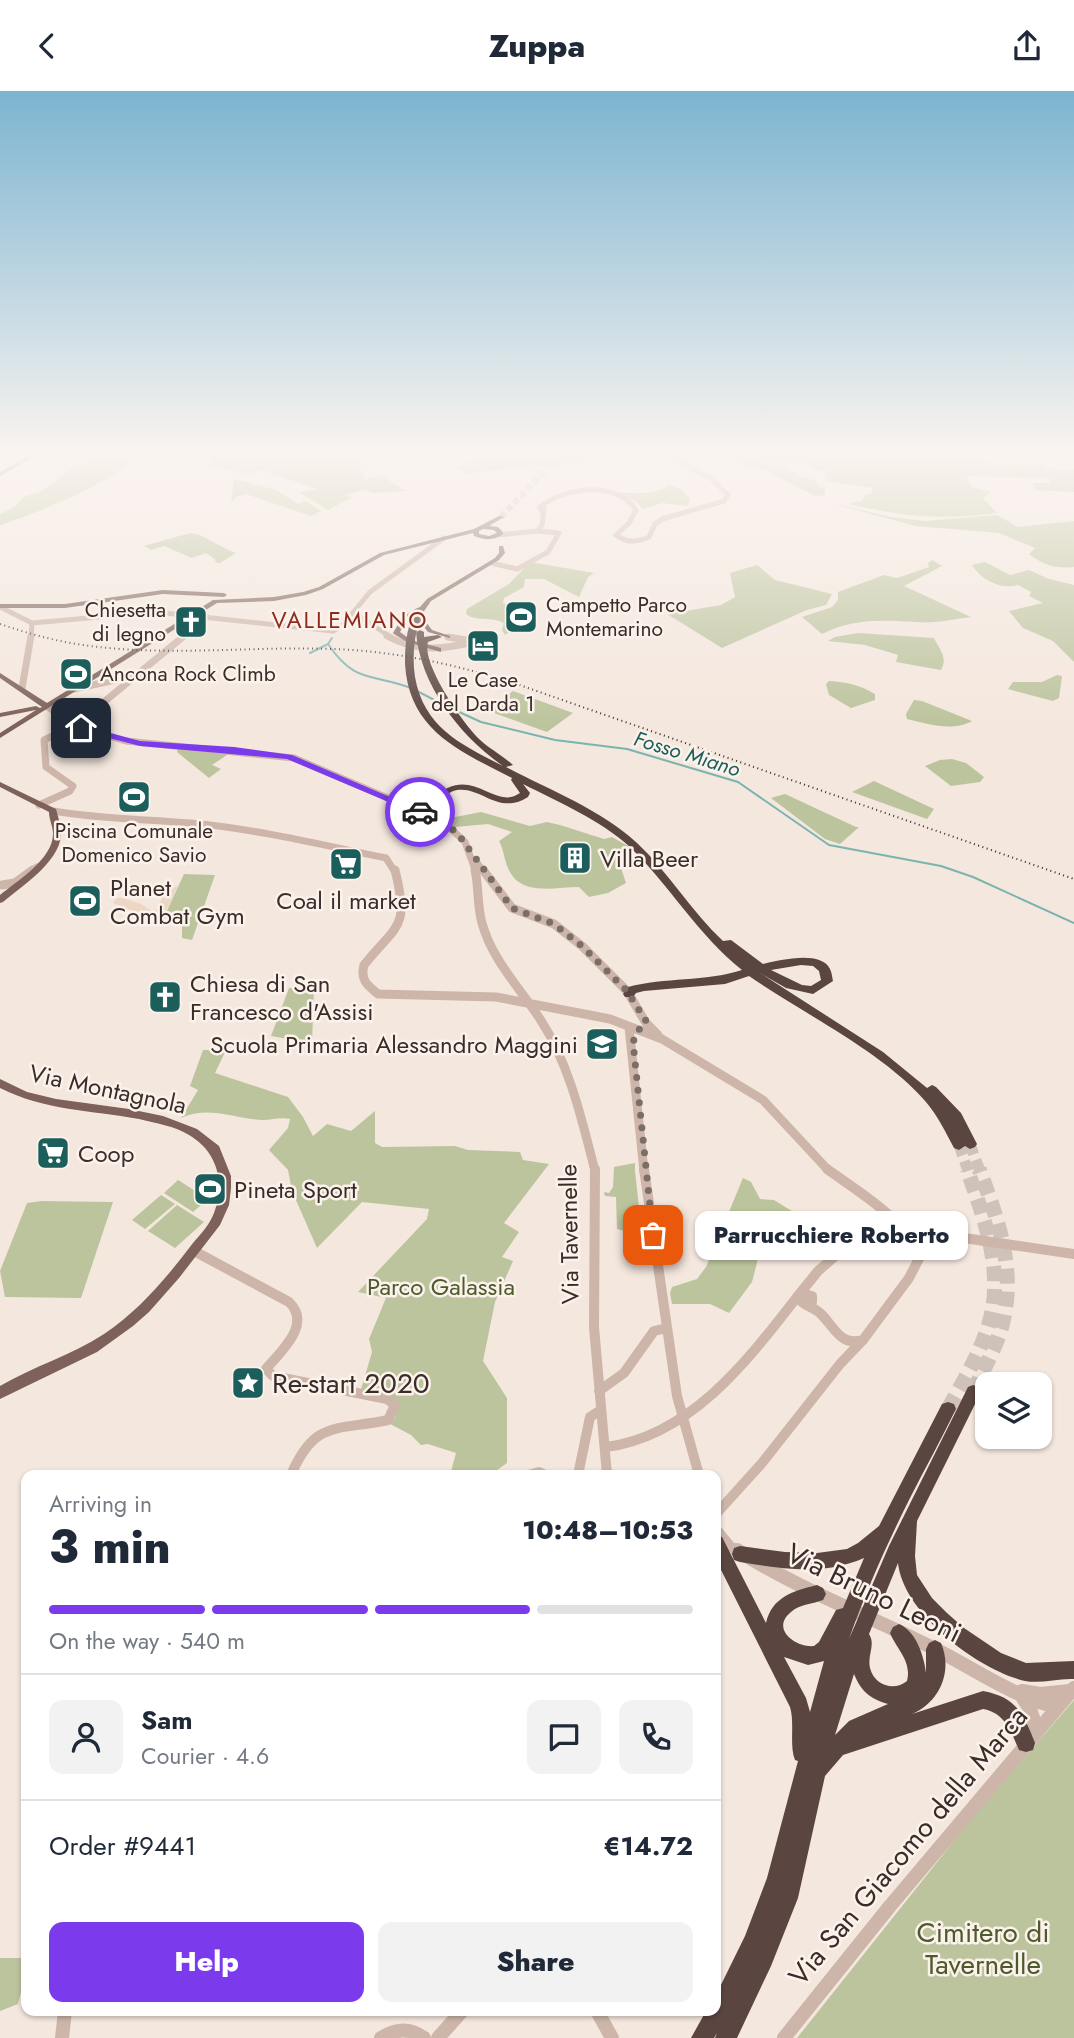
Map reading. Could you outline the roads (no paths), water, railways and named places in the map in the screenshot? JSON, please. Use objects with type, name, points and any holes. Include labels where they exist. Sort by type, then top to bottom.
[{"type":"highway","points":[[420,614],[412,690],[419,708],[443,734],[486,761],[636,843],[727,943],[794,998],[819,1019],[912,1081],[935,1105],[965,1145],[956,1116],[921,1079],[863,1038],[794,998],[763,981],[714,941],[636,843]]},
{"type":"highway","points":[[419,641],[438,637]]},
{"type":"highway","points":[[419,641],[443,695],[465,729],[523,781],[525,793],[523,797],[508,802],[477,790],[456,786],[437,798]]},
{"type":"highway","points":[[629,994],[632,990],[644,987],[725,980],[802,960],[819,964],[826,971],[828,978],[819,988],[806,990],[792,986],[777,977],[727,943]]},
{"type":"highway","points":[[726,2038],[780,1919],[793,1879],[830,1718],[862,1630],[911,1513],[972,1392]]},
{"type":"highway","points":[[817,1594],[793,1600],[781,1610],[776,1628],[778,1640],[791,1653],[806,1658],[818,1655],[825,1648],[859,1587],[948,1409]]},
{"type":"highway","points":[[911,1513],[907,1551],[908,1574],[919,1598],[937,1615],[1005,1666],[1040,1674],[1074,1670]]},
{"type":"highway","points":[[740,1554],[779,1560],[842,1557],[862,1550],[886,1530]]},
{"type":"highway","points":[[721,1556],[799,1705],[803,1721],[803,1745],[792,1817]]},
{"type":"highway","points":[[721,2002],[757,1934],[779,1871],[818,1713],[859,1587]]},
{"type":"highway","points":[[862,1630],[865,1645],[860,1666],[867,1683],[878,1692],[891,1697],[909,1692],[916,1682],[914,1657],[899,1633]]},
{"type":"highway","points":[[818,1772],[855,1729],[903,1710],[925,1697],[936,1672],[935,1650]]},
{"type":"highway","points":[[838,1747],[983,1700],[995,1701],[1007,1708],[1032,1737]]},
{"type":"highway","points":[[702,2038],[714,2016]]},
{"type":"main road","points":[[0,607],[65,606],[145,593],[175,592],[210,599],[274,599],[321,588],[382,554],[421,544]]},
{"type":"main road","points":[[496,544],[501,547]]},
{"type":"main road","points":[[438,650],[409,641],[396,633],[402,622],[420,614],[491,563],[502,553],[501,544]]},
{"type":"main road","points":[[0,736],[194,612],[210,599]]},
{"type":"main road","points":[[420,614],[430,631],[448,637]]},
{"type":"main road","points":[[438,637],[448,637]]},
{"type":"main road","points":[[0,674],[46,706]]},
{"type":"main road","points":[[0,715],[46,706]]},
{"type":"main road","points":[[0,784],[53,811],[57,839],[51,852],[2,898]]},
{"type":"main road","name":"Via Montagnola","points":[[0,1083],[10,1090],[32,1097],[174,1123],[192,1130],[208,1140],[222,1161],[226,1189],[225,1201],[216,1222],[150,1304],[128,1324],[95,1346],[0,1393]]},
{"type":"street","points":[[0,607],[32,623],[156,612],[333,631],[339,629],[354,614],[370,592],[436,544]]},
{"type":"street","points":[[491,563],[517,569],[548,552],[555,544]]},
{"type":"street","points":[[354,614],[410,649],[438,650],[473,642],[448,637]]},
{"type":"street","points":[[39,805],[70,791],[73,786],[46,767],[44,740],[76,726],[208,617]]},
{"type":"street","points":[[23,690],[25,665],[34,633],[32,623]]},
{"type":"street","points":[[74,689],[136,675]]},
{"type":"street","points":[[46,706],[92,733],[140,744],[234,750],[289,757],[444,822],[466,843],[472,856],[512,908],[565,931],[629,994],[637,1025],[633,1042],[644,1171],[677,1395],[698,1470]]},
{"type":"street","points":[[429,816],[437,798]]},
{"type":"street","points":[[53,811],[81,816],[193,823],[275,835],[386,858],[394,866],[403,916],[396,933],[364,965],[363,977],[368,987],[384,995],[496,996],[529,1005],[637,1025],[764,1100],[822,1165],[884,1211],[912,1239],[919,1256]]},
{"type":"street","name":"Via Tavernelle","points":[[472,856],[482,924],[508,978],[540,1019],[552,1042],[575,1098],[595,1170],[594,1327],[607,1470]]},
{"type":"street","points":[[1,884],[15,883],[37,867]]},
{"type":"street","points":[[1,884],[6,889],[2,898]]},
{"type":"street","points":[[606,1447],[629,1444],[682,1417],[704,1401],[743,1366],[784,1313],[802,1300],[810,1277],[833,1256],[863,1239],[880,1232],[902,1230],[1074,1254]]},
{"type":"street","points":[[721,1508],[762,1463],[840,1364],[863,1340],[909,1279],[926,1245],[934,1239],[950,1236]]},
{"type":"street","points":[[194,1251],[289,1302],[298,1311],[300,1318],[296,1330],[267,1369],[273,1376],[337,1386],[360,1395],[383,1397],[395,1405],[388,1419],[332,1427],[312,1438],[299,1454],[293,1470]]},
{"type":"street","points":[[802,1300],[823,1315],[839,1338],[851,1342],[863,1340]]},
{"type":"street","points":[[599,1391],[614,1386],[625,1374],[652,1332],[667,1328]]},
{"type":"street","points":[[677,1395],[690,1401],[704,1401]]},
{"type":"street","points":[[579,1470],[590,1417],[601,1410]]},
{"type":"street","name":"Via Bruno Leoni","points":[[721,1534],[740,1554],[776,1574],[1036,1702],[1057,1707]]},
{"type":"street","points":[[1012,1688],[1030,1709],[1032,1737]]},
{"type":"street","name":"Via Bruno Leoni","points":[[1012,1688],[1040,1694],[1057,1694],[1073,1689]]},
{"type":"street","name":"Via San Giacomo della Marca","points":[[784,2038],[1073,1689]]},
{"type":"street","name":"Via Bruno Leoni","points":[[1040,1694],[1057,1707]]},
{"type":"street","points":[[62,2038],[64,2016]]},
{"type":"street","points":[[438,2038],[458,2016]]},
{"type":"street","points":[[600,2016],[612,2038]]},
{"type":"street","points":[[381,2038],[394,2031],[407,2029],[424,2038]]},
{"type":"waterway","name":"Fosso Miano","points":[[328,644],[332,638]]},
{"type":"waterway","points":[[310,653],[328,644]]},
{"type":"waterway","name":"Fosso Miano","points":[[328,644],[338,657],[356,672],[411,688]]},
{"type":"waterway","name":"Fosso Miano","points":[[419,692],[442,704]]},
{"type":"waterway","name":"Fosso Miano","points":[[457,711],[481,722],[555,740],[627,749],[738,782],[829,845],[941,866],[973,877],[1074,923]]},
{"type":"tunnel","points":[[970,1144],[980,1171]]},
{"type":"tunnel","points":[[959,1145],[968,1171]]},
{"type":"tunnel","points":[[948,1409],[983,1340],[994,1298],[995,1279],[990,1241],[967,1169]]},
{"type":"tunnel","points":[[973,1392],[999,1336],[1007,1298],[1006,1260],[1002,1241],[979,1169]]},
{"type":"railway","points":[[0,624],[62,641],[114,648],[177,651],[333,649],[378,652],[445,664],[511,682],[1074,879]]},
{"type":"place","name":"Campetto Parco Montemarino","points":[[521,617]]},
{"type":"place","name":"Chiesetta di legno","points":[[191,622]]},
{"type":"place","name":"Le Case del Darda 1","points":[[483,646]]},
{"type":"place","name":"Ancona Rock Climb","points":[[76,674]]},
{"type":"place","name":"Piscina Comunale Domenico Savio","points":[[134,797]]},
{"type":"place","name":"Villa Beer","points":[[575,858]]},
{"type":"place","name":"Coal il market","points":[[346,864]]},
{"type":"place","name":"Planet Combat Gym","points":[[85,901]]},
{"type":"place","name":"Chiesa di San Francesco d'Assisi","points":[[165,997]]},
{"type":"place","name":"Scuola Primaria Alessandro Maggini","points":[[602,1044]]},
{"type":"place","name":"Coop","points":[[53,1153]]},
{"type":"place","name":"Pineta Sport","points":[[210,1189]]},
{"type":"place","name":"Parrucchiere Roberto","points":[[653,1235]]},
{"type":"place","name":"Re-start 2020","points":[[248,1383]]},
{"type":"district","name":"VALLEMIANO","points":[[350,620]]},
{"type":"park label","name":"Parco Galassia","points":[[441,1286]]},
{"type":"park label","name":"Cimitero di Tavernelle","points":[[983,1948]]}]
